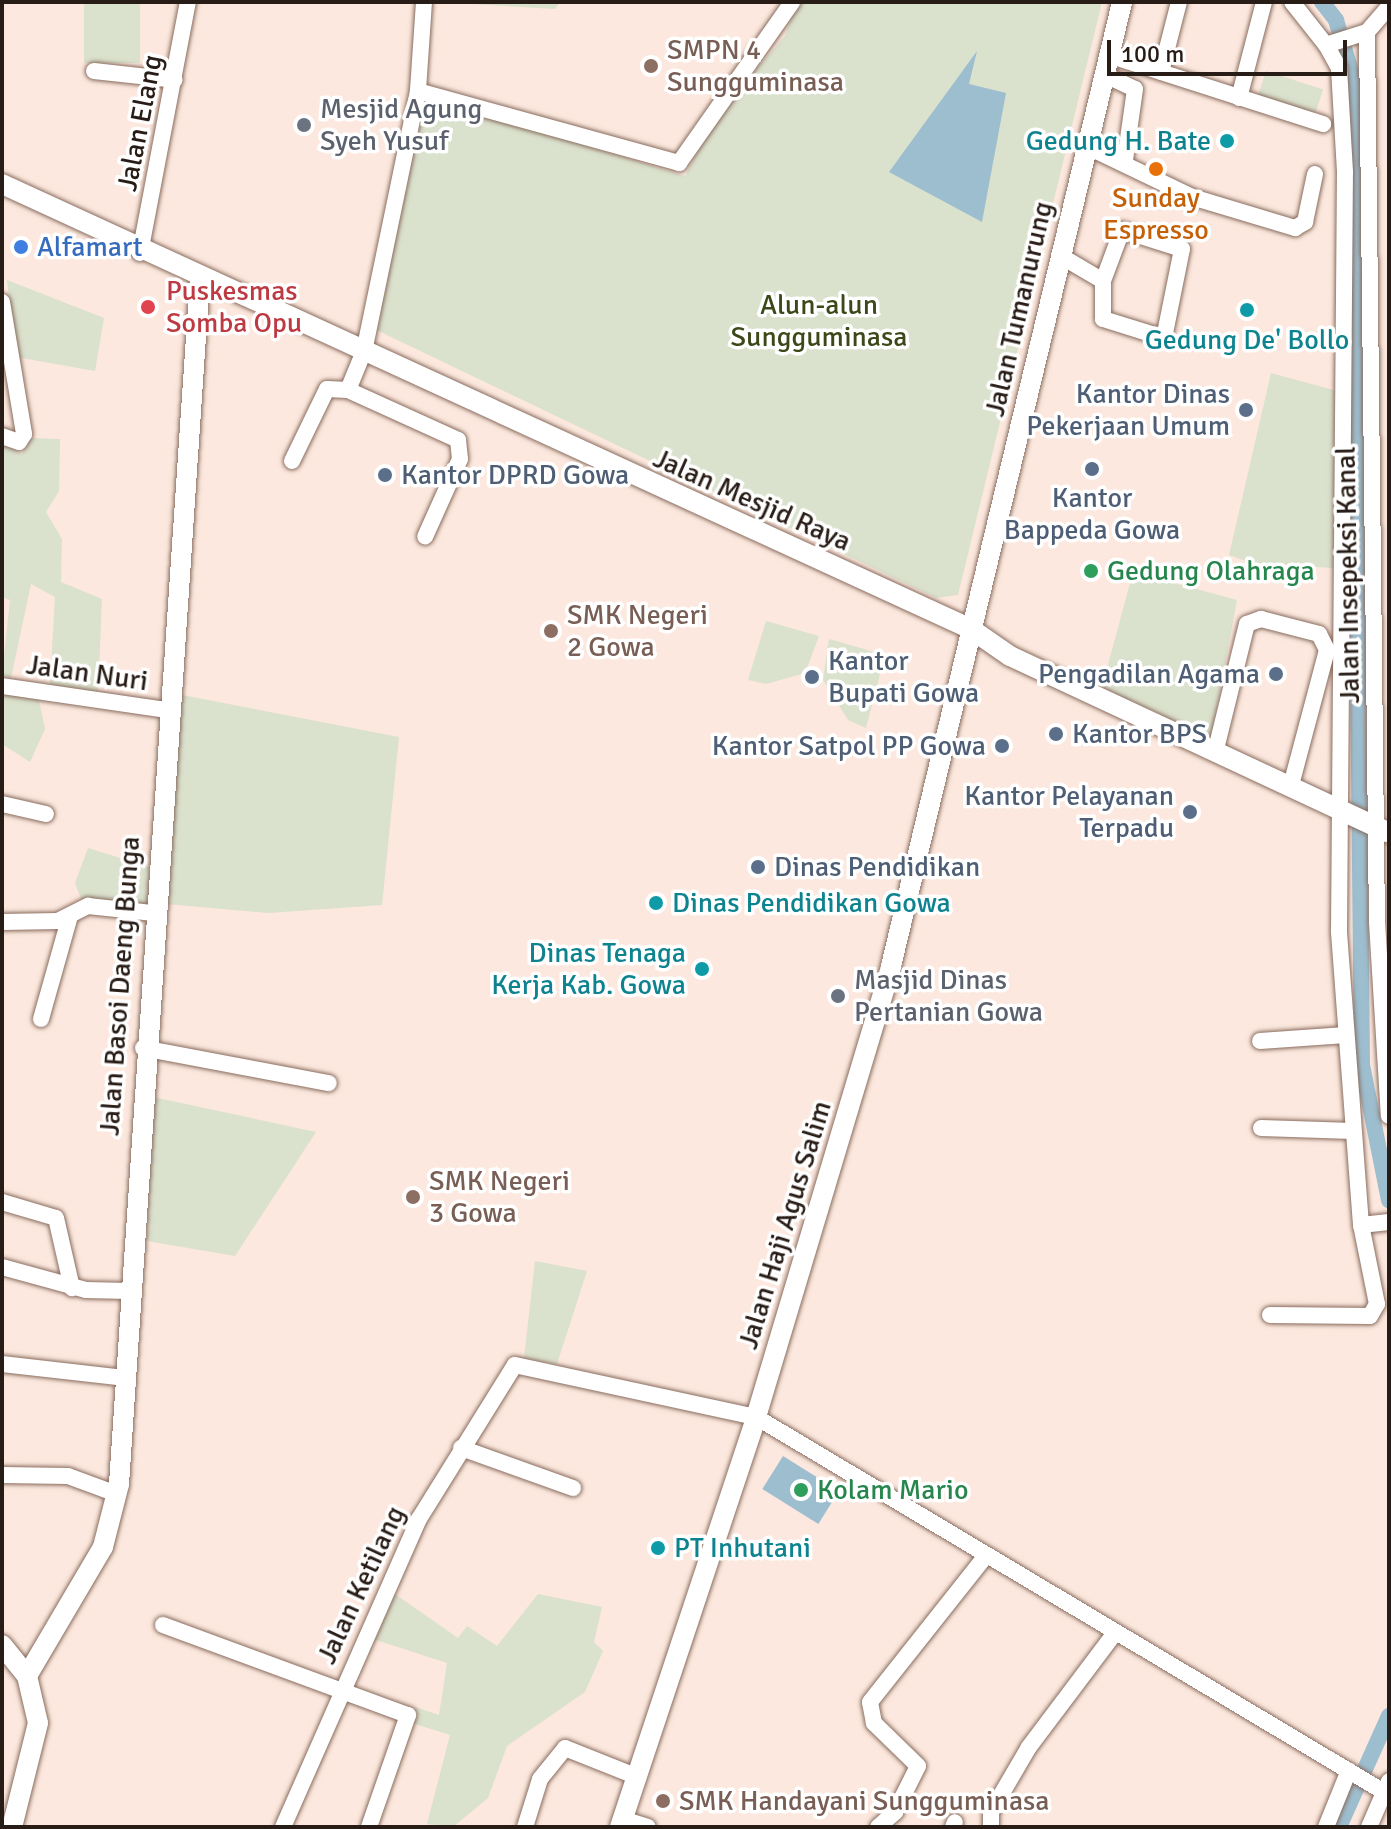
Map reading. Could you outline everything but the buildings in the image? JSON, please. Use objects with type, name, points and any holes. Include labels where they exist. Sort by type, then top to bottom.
[{"type":"street","name":"Jalan Elang","points":[[140,253],[188,2]]},
{"type":"street","points":[[348,390],[364,351],[418,91],[424,2]]},
{"type":"street","points":[[418,91],[679,163],[792,2]]},
{"type":"street","name":"Jalan Tumanurung","points":[[971,629],[1084,145],[1108,65],[1122,2]]},
{"type":"street","points":[[1161,72],[1179,2]]},
{"type":"street","points":[[1239,98],[1264,2]]},
{"type":"street","points":[[1270,1315],[1374,1313],[1353,1131],[1346,1035],[1341,810],[1345,172],[1339,68],[1330,44],[1292,2]]},
{"type":"street","points":[[1330,44],[1362,34],[1389,7]]},
{"type":"street","name":"Jalan Insepeksi Kanal","points":[[1362,34],[1389,1116]]},
{"type":"street","points":[[1108,65],[1161,72],[1323,124]]},
{"type":"street","points":[[1108,65],[1135,89],[1125,160]]},
{"type":"street","points":[[94,71],[175,80]]},
{"type":"street","points":[[1084,145],[1125,160],[1192,197],[1297,228],[1315,174]]},
{"type":"street","name":"Jalan Mesjid Raya","points":[[2,184],[140,253],[364,351],[971,629],[1010,656],[1216,749],[1381,829]]},
{"type":"street","points":[[1122,230],[1182,249],[1164,338],[1106,324],[1103,281],[1122,230]]},
{"type":"street","points":[[1059,255],[1103,281]]},
{"type":"street","name":"Jalan Basoi Daeng Bunga","points":[[27,1676],[103,1547],[117,1494],[152,913],[200,278]]},
{"type":"street","points":[[2,302],[24,434],[19,442],[2,436]]},
{"type":"street","points":[[292,461],[327,389],[348,390],[458,440],[460,459],[425,537]]},
{"type":"street","points":[[1372,497],[1389,497]]},
{"type":"street","points":[[1216,749],[1247,624],[1261,619],[1319,634],[1327,650],[1291,785]]},
{"type":"street","name":"Jalan Haji Agus Salim","points":[[621,1823],[756,1417],[891,966],[971,629]]},
{"type":"street","name":"Jalan Nuri","points":[[2,686],[166,710]]},
{"type":"street","points":[[2,804],[46,814]]},
{"type":"street","points":[[2,922],[70,916],[88,906],[152,913]]},
{"type":"street","points":[[41,1019],[70,916]]},
{"type":"street","points":[[1260,1041],[1346,1035]]},
{"type":"street","points":[[143,1048],[329,1083]]},
{"type":"street","points":[[1261,1128],[1353,1131]]},
{"type":"street","points":[[2,1202],[32,1205],[56,1218],[72,1288]]},
{"type":"street","points":[[1364,1225],[1389,1222]]},
{"type":"street","points":[[2,1267],[72,1288],[129,1291]]},
{"type":"street","points":[[2,1364],[124,1378]]},
{"type":"street","name":"Jalan Ketilang","points":[[283,1827],[341,1689],[419,1519],[504,1374],[522,1364],[756,1417]]},
{"type":"street","points":[[756,1417],[984,1558],[1385,1789],[1369,1827]]},
{"type":"street","points":[[461,1448],[573,1488]]},
{"type":"street","points":[[2,1475],[68,1476],[117,1494]]},
{"type":"street","points":[[878,1827],[895,1812],[918,1766],[874,1723],[870,1702],[984,1558]]},
{"type":"street","points":[[163,1625],[341,1689],[409,1717],[369,1827]]},
{"type":"street","points":[[991,1827],[991,1812],[1029,1747],[1115,1633]]},
{"type":"street","points":[[2,1645],[27,1676],[37,1736],[12,1827]]},
{"type":"street","points":[[525,1827],[540,1779],[565,1748],[638,1777]]},
{"type":"street","points":[[1326,1827],[1352,1771]]},
{"type":"street","points":[[621,1823],[648,1827]]},
{"type":"green space","points":[[84,2],[140,2],[140,63],[84,63]]},
{"type":"green space","points":[[439,2],[560,2],[555,9]]},
{"type":"green space","name":"Alun-alun Sungguminasa","points":[[797,2],[1102,2],[958,595],[936,598],[364,324],[419,95],[685,176],[715,117],[785,36]]},
{"type":"green space","points":[[1266,71],[1323,90],[1314,116],[1257,98]]},
{"type":"green space","points":[[7,280],[104,318],[95,371],[16,357]]},
{"type":"green space","points":[[1271,373],[1337,391],[1333,568],[1252,563],[1229,555]]},
{"type":"green space","points":[[30,438],[60,439],[59,491],[46,512],[62,539],[61,582],[102,599],[98,693],[50,684],[55,597],[31,584],[11,678],[2,675],[10,600],[2,597],[2,444],[22,454]]},
{"type":"green space","points":[[1133,572],[1237,600],[1211,738],[1102,687]]},
{"type":"green space","points":[[766,621],[819,636],[805,673],[766,684],[748,680]]},
{"type":"green space","points":[[829,639],[885,655],[866,728],[848,720],[823,680]]},
{"type":"green space","points":[[2,691],[39,700],[45,729],[30,762],[2,744]]},
{"type":"green space","points":[[182,695],[399,737],[382,905],[268,913],[166,904]]},
{"type":"green space","points":[[88,848],[149,867],[149,909],[83,904],[75,883]]},
{"type":"green space","points":[[153,1097],[316,1132],[235,1256],[147,1241]]},
{"type":"green space","points":[[535,1261],[587,1271],[557,1364],[524,1358]]},
{"type":"green space","points":[[392,1592],[458,1638],[467,1626],[497,1646],[538,1594],[602,1607],[594,1642],[603,1651],[585,1692],[507,1746],[488,1798],[453,1827],[427,1824],[450,1735],[412,1723],[415,1707],[439,1715],[447,1663],[373,1639]]},
{"type":"water","points":[[977,51],[969,84],[1006,93],[982,222],[889,172]]},
{"type":"water","name":"Kolam Mario","points":[[783,1456],[839,1491],[818,1524],[762,1489]]},
{"type":"waterway","points":[[1322,2],[1336,20],[1352,75],[1362,1065],[1389,1200]]},
{"type":"waterway","points":[[1339,1827],[1389,1716]]},
{"type":"place","name":"SMPN 4 Sungguminasa","points":[[651,66]]},
{"type":"place","name":"Mesjid Agung Syeh Yusuf","points":[[304,125]]},
{"type":"place","name":"Gedung H. Bate","points":[[1227,141]]},
{"type":"place","name":"Sunday Espresso","points":[[1156,169]]},
{"type":"place","name":"Alfamart","points":[[21,247]]},
{"type":"place","name":"Puskesmas Somba Opu","points":[[148,307]]},
{"type":"place","name":"Gedung De' Bollo","points":[[1247,310]]},
{"type":"place","name":"Kantor Dinas Pekerjaan Umum","points":[[1246,410]]},
{"type":"place","name":"Kantor Bappeda Gowa","points":[[1092,469]]},
{"type":"place","name":"Kantor DPRD Gowa","points":[[385,475]]},
{"type":"place","name":"Gedung Olahraga","points":[[1091,571]]},
{"type":"place","name":"SMK Negeri 2 Gowa","points":[[551,631]]},
{"type":"place","name":"Pengadilan Agama","points":[[1276,674]]},
{"type":"place","name":"Kantor Bupati Gowa","points":[[812,677]]},
{"type":"place","name":"Kantor BPS","points":[[1056,734]]},
{"type":"place","name":"Kantor Satpol PP Gowa","points":[[1002,746]]},
{"type":"place","name":"Kantor Pelayanan Terpadu","points":[[1190,812]]},
{"type":"place","name":"Dinas Pendidikan","points":[[758,867]]},
{"type":"place","name":"Dinas Pendidikan Gowa","points":[[656,903]]},
{"type":"place","name":"Dinas Tenaga Kerja Kab. Gowa","points":[[702,969]]},
{"type":"place","name":"Masjid Dinas Pertanian Gowa","points":[[838,996]]},
{"type":"place","name":"SMK Negeri 3 Gowa","points":[[413,1197]]},
{"type":"place","name":"Kolam Mario","points":[[801,1490]]},
{"type":"place","name":"PT Inhutani","points":[[658,1548]]},
{"type":"place","name":"SMK Handayani Sungguminasa","points":[[663,1801]]}]
